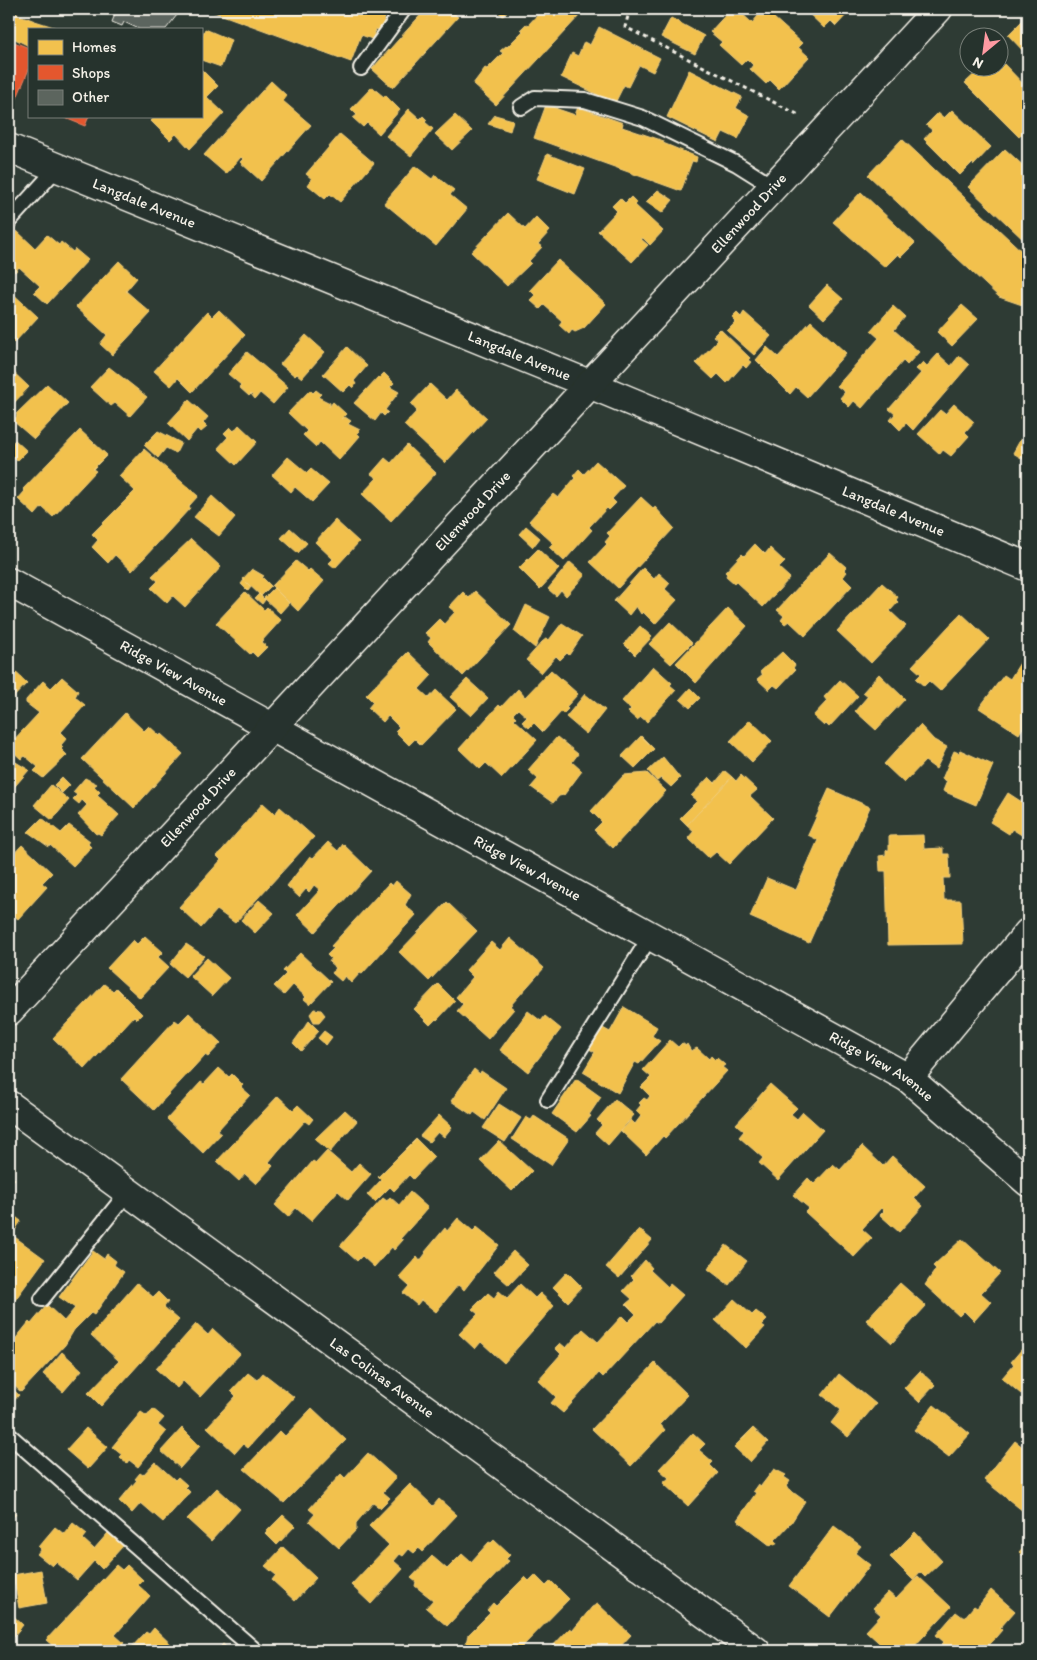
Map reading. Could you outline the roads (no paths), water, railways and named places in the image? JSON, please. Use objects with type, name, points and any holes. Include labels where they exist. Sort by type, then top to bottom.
[{"type":"street","name":"Ellenwood Drive","points":[[9,1011],[938,9]]},
{"type":"street","name":"Langdale Avenue","points":[[9,148],[589,384],[1028,567]]},
{"type":"street","name":"Ridge View Avenue","points":[[9,582],[908,1078],[1028,1182]]},
{"type":"street","points":[[908,1078],[1028,933]]},
{"type":"street","name":"Las Colinas Avenue","points":[[9,1105],[756,1651]]},
{"type":"lane","points":[[362,68],[404,9]]},
{"type":"lane","points":[[522,107],[535,98],[585,100],[643,118],[737,164],[772,186]]},
{"type":"lane","points":[[9,221],[57,168]]},
{"type":"lane","points":[[548,1100],[650,937]]},
{"type":"lane","points":[[42,1299],[128,1192]]},
{"type":"lane","points":[[9,1434],[256,1651]]}]
